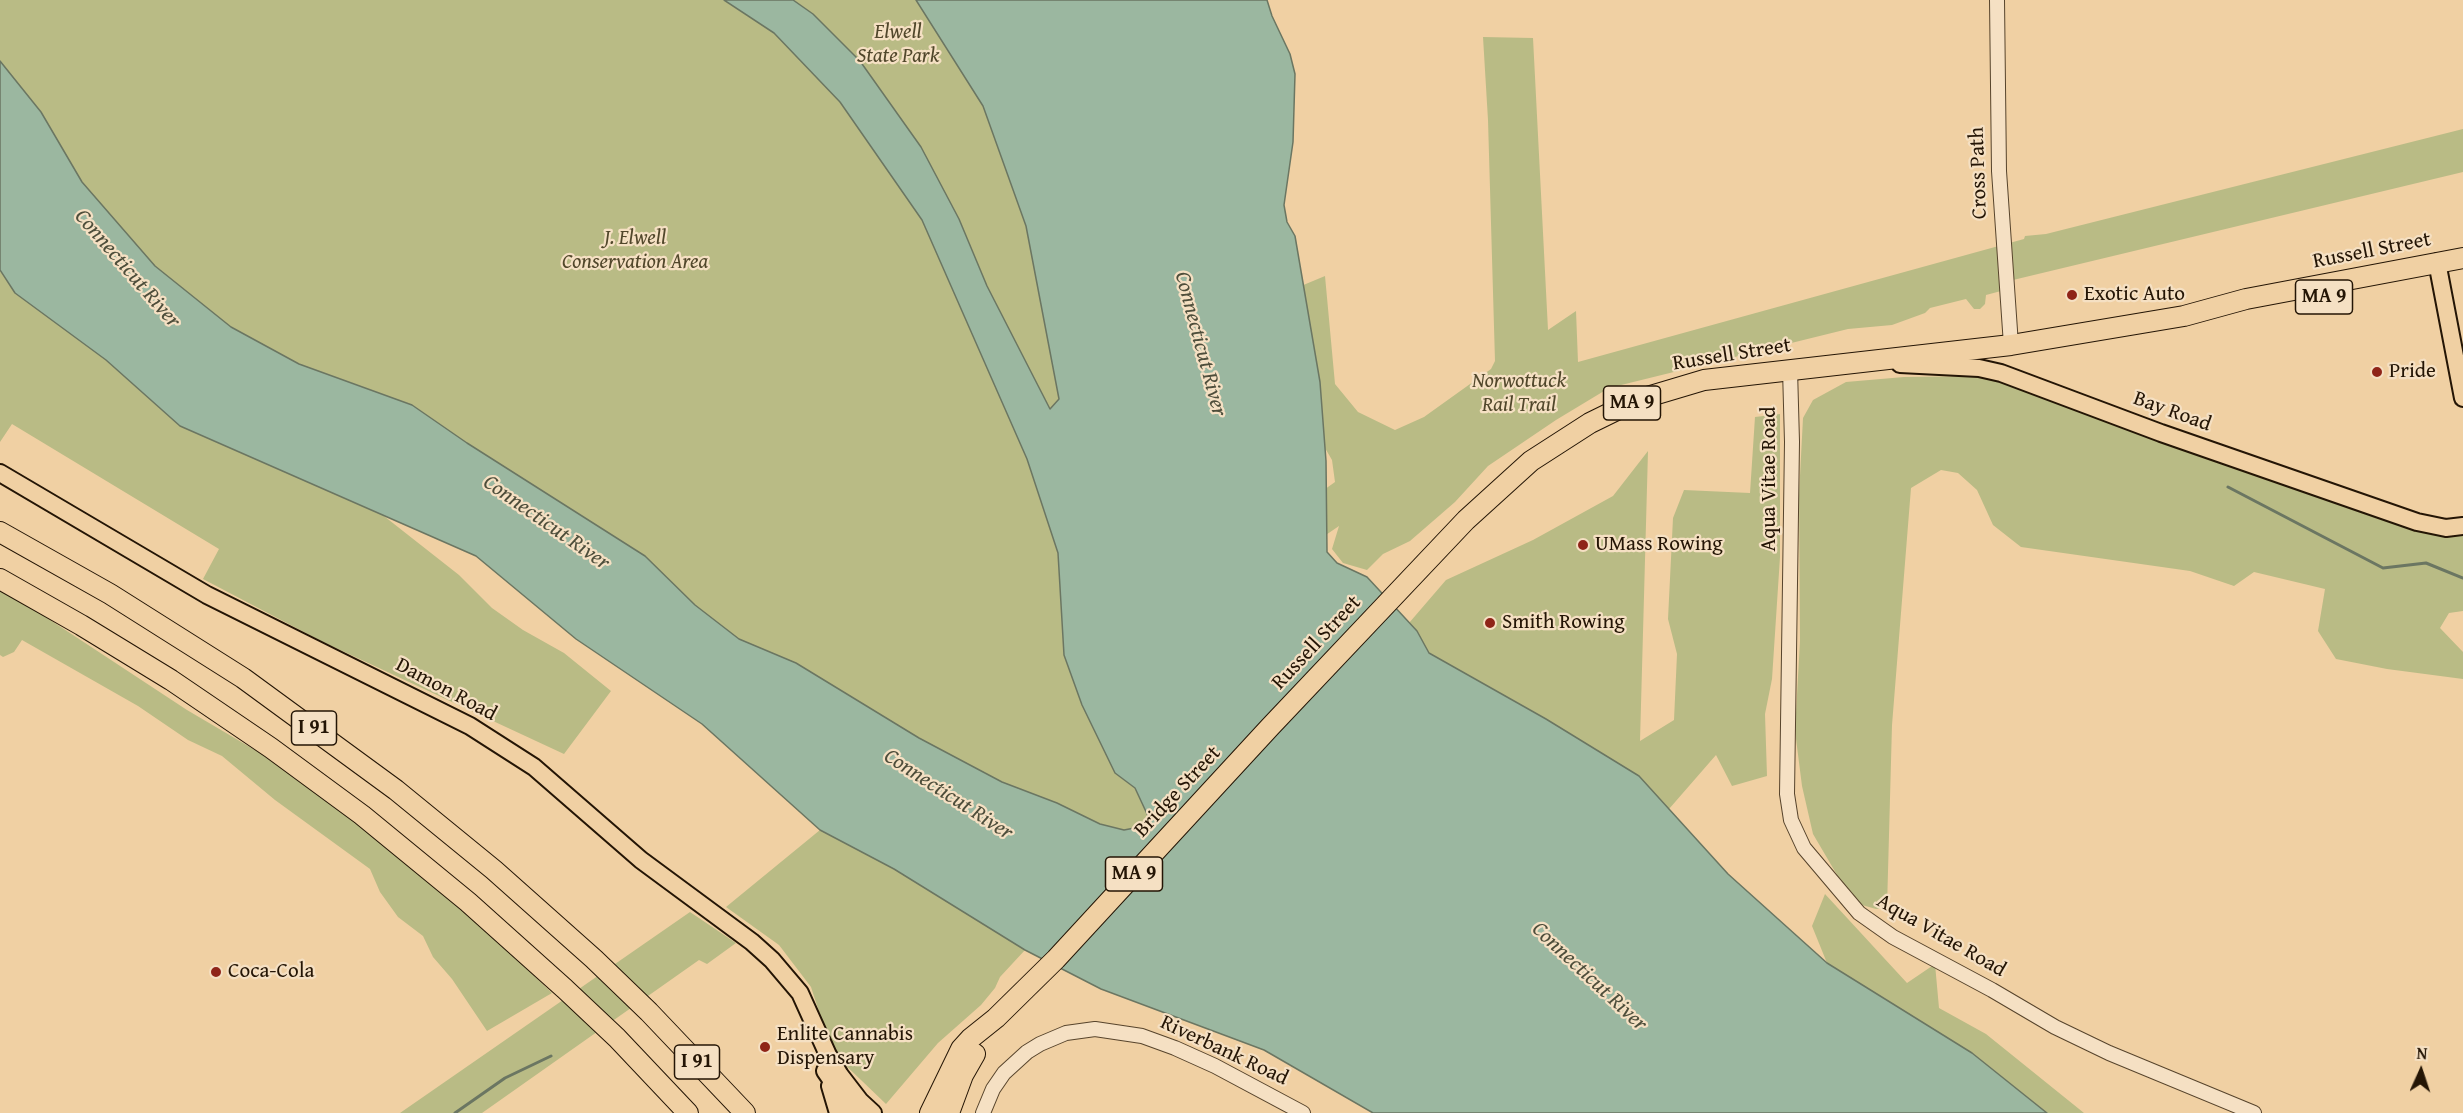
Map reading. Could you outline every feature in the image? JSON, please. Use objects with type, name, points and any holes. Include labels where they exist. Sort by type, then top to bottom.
[{"type":"highway","name":"Russell Street","points":[[2439,269],[2463,258]]},
{"type":"highway","name":"Russell Street","points":[[1270,727],[1446,541],[1518,471],[1555,444],[1607,414],[1668,389],[1704,380],[2011,345],[2184,316],[2246,299],[2439,269],[2463,271]]},
{"type":"highway","name":"I 91","points":[[0,532],[154,621],[243,678],[396,790],[463,844],[599,965],[649,1012],[745,1113]]},
{"type":"highway","name":"I 91","points":[[0,579],[141,661],[306,773],[416,858],[565,989],[617,1038],[688,1113]]},
{"type":"highway","name":"Bridge Street","points":[[930,1113],[961,1049],[1056,959],[1270,727]]},
{"type":"highway","name":"Bridge Street","points":[[949,1113],[971,1059],[996,1018]]},
{"type":"main road","points":[[2439,269],[2463,398]]},
{"type":"main road","name":"Bay Road","points":[[1861,363],[1960,367],[2001,373],[2182,440],[2416,522],[2446,528],[2463,526]]},
{"type":"main road","name":"Damon Road","points":[[0,473],[218,600],[470,726],[534,767],[641,860],[746,937],[772,960],[800,993],[840,1075],[860,1101],[873,1113]]},
{"type":"main road","name":"Damon Road","points":[[813,1023],[820,1056],[838,1113]]},
{"type":"main road","name":"Damon Road","points":[[828,1077],[854,1113]]},
{"type":"street","name":"Cross Path","points":[[1997,0],[2000,194],[2011,345]]},
{"type":"street","name":"Aqua Vitae Road","points":[[1790,369],[1792,442],[1787,794],[1791,820],[1804,848],[1859,913],[1893,937],[1984,985],[2055,1027],[2109,1053],[2254,1113]]},
{"type":"street","name":"Riverbank Road","points":[[983,1113],[993,1089],[1004,1073],[1027,1052],[1066,1033],[1095,1029],[1134,1034],[1175,1048],[1215,1066],[1303,1113]]},
{"type":"green space","name":"J. Elwell Conservation Area","points":[[0,0],[724,0],[774,33],[840,102],[922,220],[1027,459],[1058,553],[1064,655],[1082,705],[1115,773],[1135,788],[1148,816],[1145,826],[1124,830],[1100,824],[1057,803],[1002,782],[919,738],[796,663],[739,639],[412,405],[299,364],[231,327],[155,266],[82,182],[41,112],[0,61]]},
{"type":"green space","name":"Elwell State Park","points":[[793,0],[916,0],[935,29],[983,106],[1026,226],[1059,399],[1050,409],[987,286],[959,219],[921,147],[860,61],[813,14]]},
{"type":"green space","name":"Norwottuck Rail Trail","points":[[1483,37],[1533,38],[1548,330],[1576,311],[1578,362],[2024,239],[2025,236],[2046,234],[2463,129],[2463,172],[2013,280],[2001,291],[1986,295],[1985,304],[1980,309],[1974,309],[1966,299],[1930,308],[1925,313],[1892,325],[1848,329],[1609,388],[1556,420],[1488,466],[1455,502],[1410,541],[1383,554],[1367,570],[1343,563],[1332,549],[1339,526],[1207,616],[1192,584],[1335,482],[1332,460],[1318,436],[1301,286],[1325,276],[1335,384],[1358,412],[1395,430],[1424,417],[1491,369],[1495,361],[1488,120]]},
{"type":"green space","points":[[0,250],[111,365],[150,391],[375,509],[459,575],[492,608],[523,630],[564,653],[611,691],[564,754],[323,642],[203,579],[219,549],[12,424],[0,442]]},
{"type":"green space","points":[[1987,376],[2384,520],[2446,537],[2463,535],[2463,611],[2449,613],[2440,628],[2463,652],[2463,679],[2387,669],[2336,659],[2318,631],[2325,589],[2254,572],[2234,586],[2190,571],[2021,547],[1993,525],[1977,490],[1958,473],[1941,470],[1911,488],[1892,725],[1887,908],[1876,909],[1862,905],[1840,880],[1813,834],[1802,786],[1795,731],[1800,641],[1799,495],[1803,418],[1813,400],[1846,382],[1904,377]]},
{"type":"green space","points":[[1780,414],[1780,557],[1772,679],[1765,714],[1767,776],[1732,786],[1716,755],[1669,809],[1639,776],[1546,719],[1429,653],[1409,623],[1446,580],[1533,540],[1613,496],[1648,451],[1640,741],[1674,720],[1677,654],[1668,619],[1673,518],[1684,490],[1750,493],[1755,417]]},
{"type":"green space","points":[[0,587],[187,710],[260,753],[395,852],[497,940],[552,993],[487,1031],[452,979],[433,957],[423,936],[398,917],[380,892],[370,869],[275,800],[222,756],[188,740],[138,706],[22,640],[14,652],[3,657],[0,655]]},
{"type":"green space","points":[[820,830],[894,869],[1025,950],[1000,977],[995,988],[981,1005],[938,1043],[886,1104],[837,1057],[825,1030],[811,987],[779,945],[726,907]]},
{"type":"green space","points":[[1825,894],[1907,983],[1935,964],[1939,1008],[1986,1034],[2084,1113],[2047,1113],[1972,1053],[1827,963],[1812,926]]},
{"type":"green space","points":[[690,912],[736,943],[707,964],[699,960],[482,1113],[400,1113]]},
{"type":"water","name":"Connecticut River","points":[[724,0],[793,0],[813,14],[860,61],[921,147],[959,219],[987,286],[1050,409],[1059,399],[1026,226],[983,106],[916,0],[1267,0],[1290,54],[1295,74],[1293,142],[1284,205],[1287,222],[1295,236],[1320,382],[1326,461],[1327,552],[1337,563],[1367,577],[1417,631],[1429,653],[1546,719],[1639,776],[1728,874],[1827,963],[1972,1053],[2047,1113],[1373,1113],[1264,1050],[1101,989],[1025,950],[894,869],[820,830],[702,724],[576,639],[476,556],[180,426],[106,360],[15,293],[0,270],[0,61],[41,112],[82,182],[155,266],[231,327],[299,364],[412,405],[467,443],[645,556],[695,605],[739,639],[796,663],[919,738],[1002,782],[1057,803],[1100,824],[1124,830],[1145,826],[1148,816],[1135,788],[1115,773],[1082,705],[1064,655],[1058,553],[1027,459],[922,220],[840,102],[774,33]]},
{"type":"waterway","points":[[2228,487],[2383,568],[2426,563],[2463,578]]},
{"type":"waterway","points":[[455,1113],[505,1078],[551,1056]]},
{"type":"place","name":"Exotic Auto","points":[[2072,295]]},
{"type":"place","name":"Pride","points":[[2377,372]]},
{"type":"place","name":"UMass Rowing","points":[[1583,545]]},
{"type":"place","name":"Smith Rowing","points":[[1490,623]]},
{"type":"place","name":"Coca-Cola","points":[[216,972]]},
{"type":"place","name":"Enlite Cannabis Dispensary","points":[[765,1047]]}]
